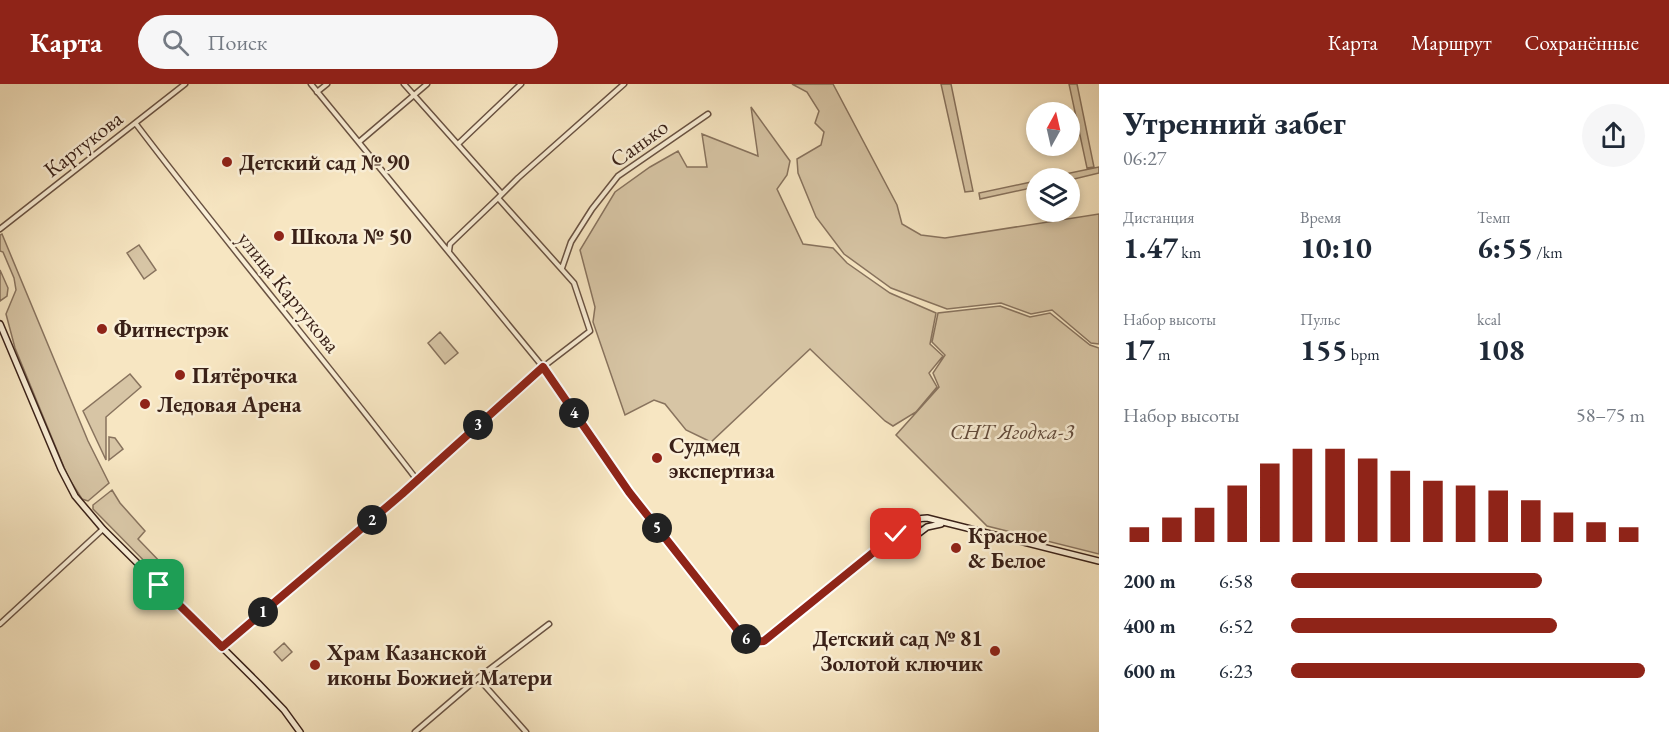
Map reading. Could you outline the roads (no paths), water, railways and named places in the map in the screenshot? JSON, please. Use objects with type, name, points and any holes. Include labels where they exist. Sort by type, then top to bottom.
[{"type":"main road","points":[[0,324],[67,482],[83,508],[284,710],[300,732]]},
{"type":"main road","points":[[222,647],[417,480],[543,367],[641,508],[744,638],[751,642],[764,641],[769,638],[916,519],[927,518],[1099,561]]},
{"type":"main road","points":[[887,542],[906,541],[927,527],[944,523]]},
{"type":"street","name":"Картукова","points":[[0,229],[185,84]]},
{"type":"street","points":[[311,84],[543,367],[590,331],[574,283],[458,144],[404,84]]},
{"type":"street","points":[[317,92],[327,84]]},
{"type":"street","points":[[359,142],[427,84]]},
{"type":"street","points":[[458,144],[521,84]]},
{"type":"street","points":[[449,251],[450,244],[500,196],[624,84]]},
{"type":"street","name":"Санько","points":[[562,268],[571,242],[591,209],[618,176],[708,114]]},
{"type":"street","name":"улица Картукова","points":[[136,124],[198,205],[353,396],[417,480]]},
{"type":"street","points":[[916,519],[922,523],[921,531]]},
{"type":"street","points":[[0,624],[103,529]]},
{"type":"street","points":[[900,530],[900,537],[906,541]]},
{"type":"street","points":[[415,732],[478,678],[549,624]]},
{"type":"street","points":[[478,678],[526,732]]},
{"type":"place","name":"Детский сад № 90","points":[[227,162]]},
{"type":"place","name":"Школа № 50","points":[[279,236]]},
{"type":"place","name":"Фитнестрэк","points":[[102,329]]},
{"type":"place","name":"Пятёрочка","points":[[180,375]]},
{"type":"place","name":"Ледовая Арена","points":[[145,404]]},
{"type":"place","name":"Судмед экспертиза","points":[[657,458]]},
{"type":"place","name":"Красное & Белое","points":[[956,548]]},
{"type":"place","name":"Детский сад № 81 Золотой ключик","points":[[995,651]]},
{"type":"place","name":"Храм Казанской иконы Божией Матери","points":[[315,665]]},
{"type":"park label","name":"СНТ Ягодка-3","points":[[1012,431]]}]
